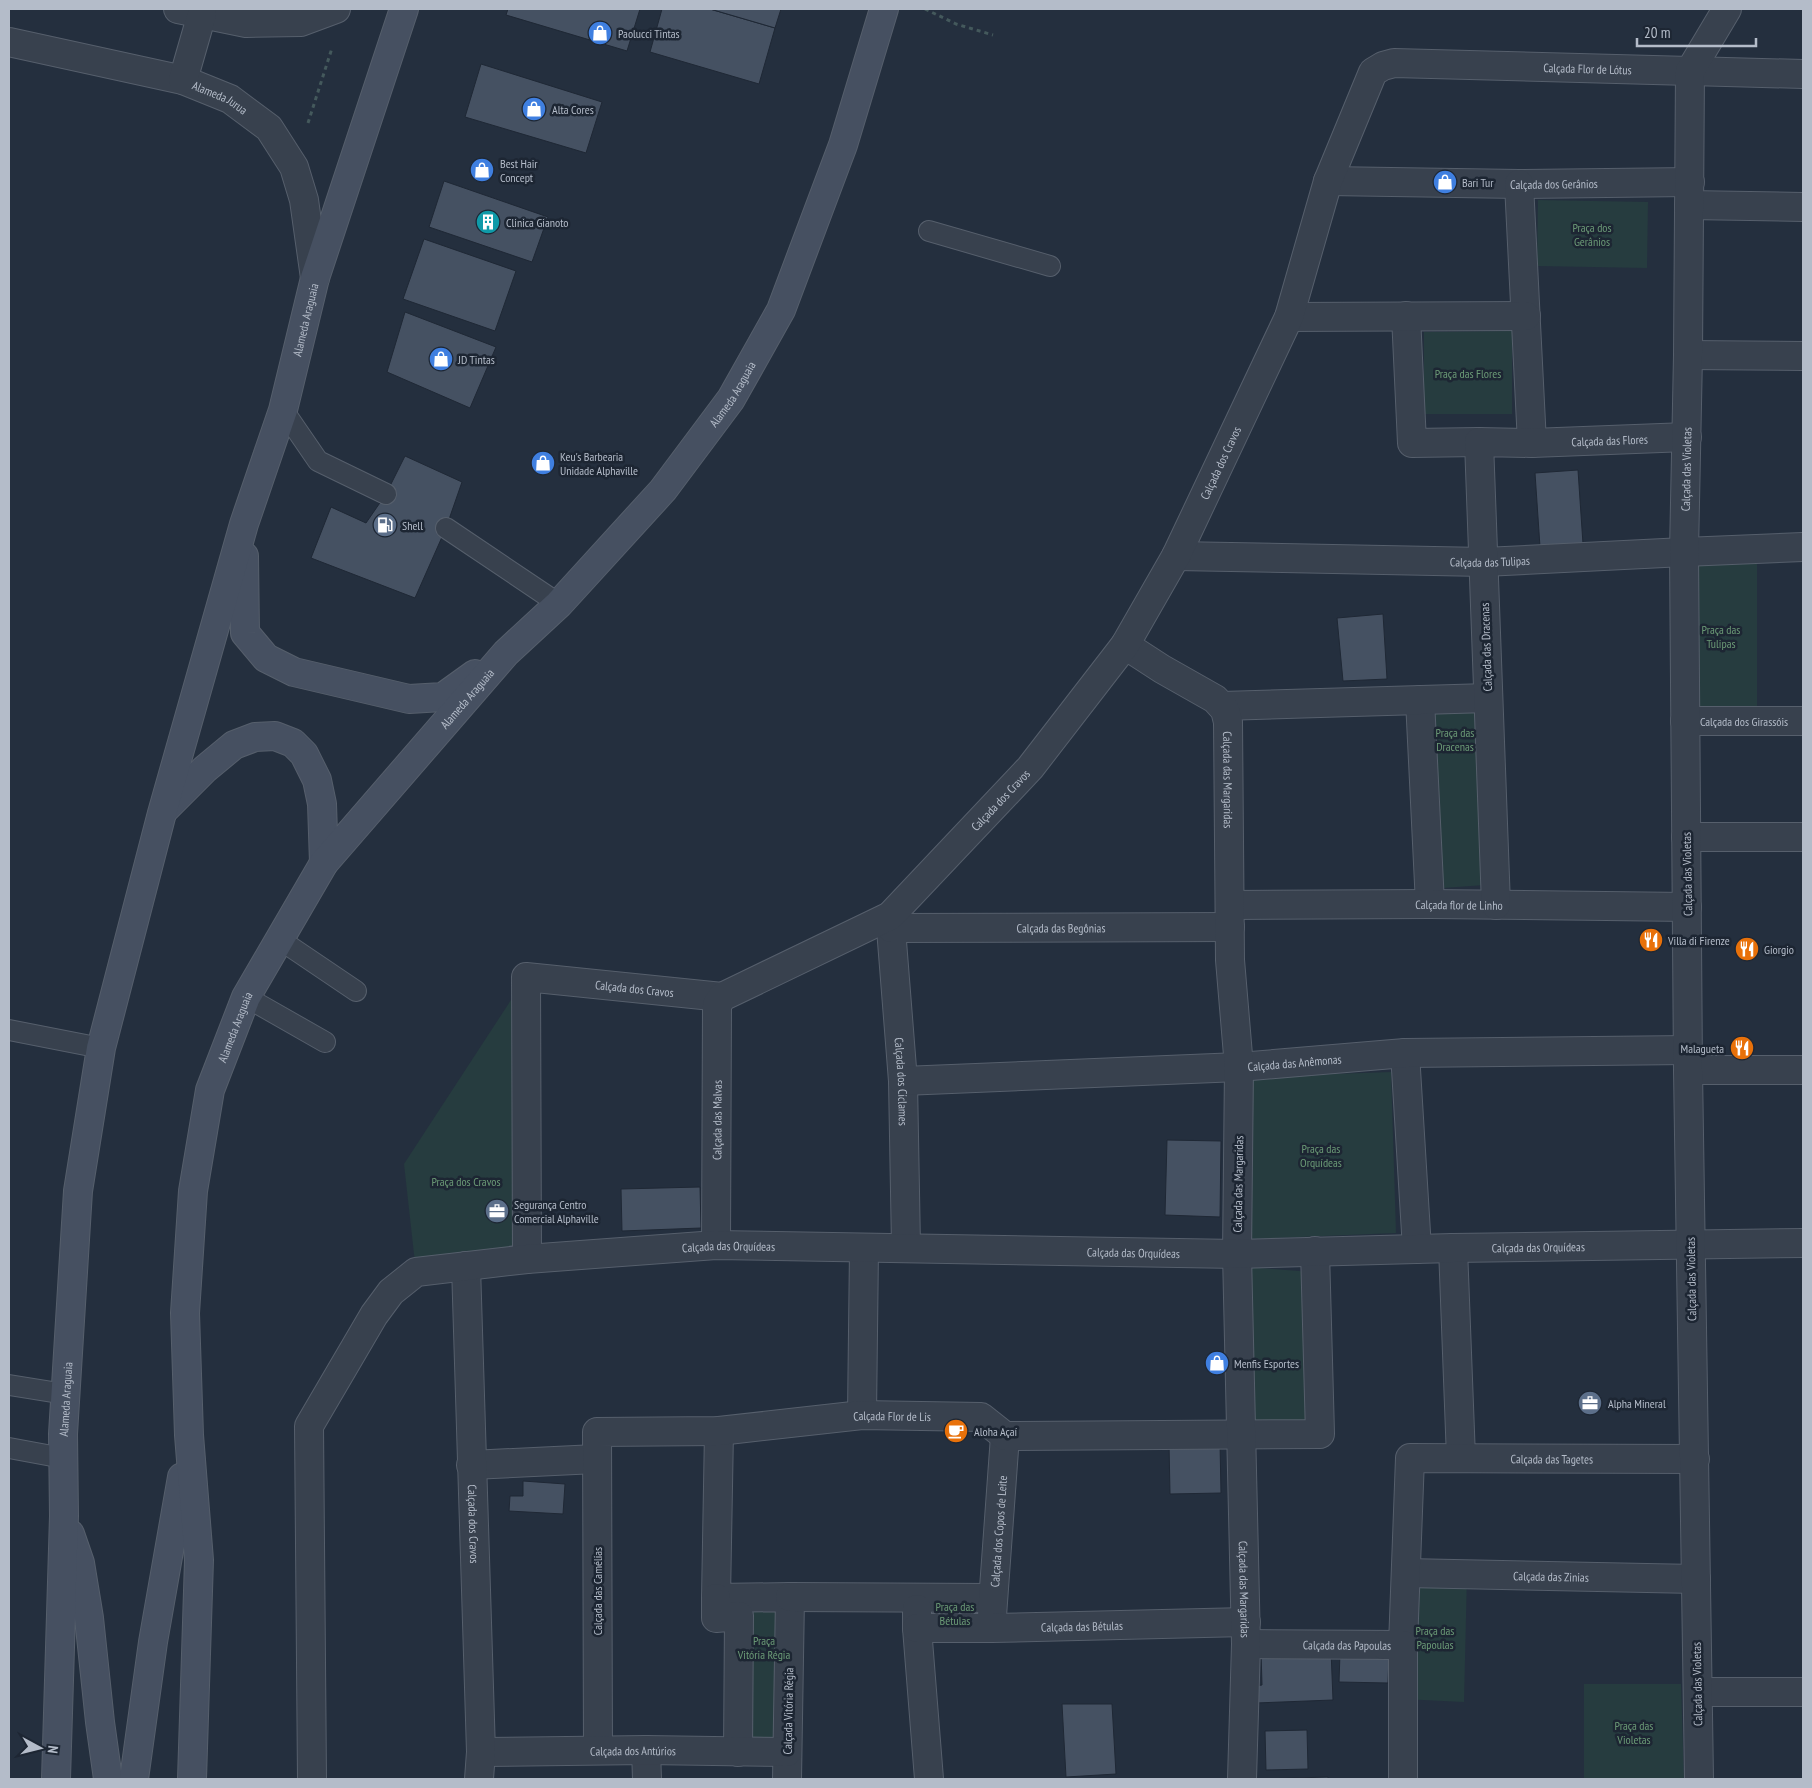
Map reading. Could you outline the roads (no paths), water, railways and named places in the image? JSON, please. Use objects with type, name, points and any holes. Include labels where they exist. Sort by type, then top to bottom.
[{"type":"main road","name":"Alameda Araguaia","points":[[56,1779],[64,1516],[65,1394],[78,1191],[101,1048],[162,813],[244,524],[283,410],[315,278],[404,9]]},
{"type":"main road","name":"Alameda Araguaia","points":[[192,1779],[199,1560],[189,1436],[186,1313],[193,1191],[210,1090],[246,997],[324,863],[506,653],[560,604],[662,490],[731,399],[781,310],[843,145],[884,9]]},
{"type":"main road","points":[[244,524],[245,633],[266,658],[294,672],[409,698],[443,696],[506,653]]},
{"type":"main road","points":[[162,813],[205,769],[234,745],[255,737],[276,736],[293,743],[304,754],[317,780],[322,804],[324,863]]},
{"type":"main road","name":"Alameda Araguaia","points":[[134,1779],[153,1642],[189,1436]]},
{"type":"main road","name":"Alameda Araguaia","points":[[64,1516],[80,1563],[89,1618],[108,1779]]},
{"type":"street","points":[[183,80],[190,11],[246,23],[301,22],[336,9]]},
{"type":"street","points":[[1690,71],[1727,9]]},
{"type":"street","name":"Alameda Jurua","points":[[9,42],[183,80],[230,99],[269,128],[294,167],[304,200],[315,278]]},
{"type":"street","name":"Calçada Flor de Lótus","points":[[1374,72],[1383,66],[1394,63],[1803,74]]},
{"type":"street","name":"Calçada das Violetas","points":[[1690,71],[1687,437],[1684,552],[1690,1246],[1699,1779]]},
{"type":"street","name":"Calçada dos Cravos","points":[[527,1258],[526,978],[722,997],[891,922],[1030,768],[1125,645],[1176,556],[1289,317],[1328,180],[1374,72]]},
{"type":"street","name":"Calçada dos Gerânios","points":[[1328,180],[1519,184],[1690,194],[1803,207]]},
{"type":"street","points":[[1406,316],[1412,443],[1532,443],[1519,184]]},
{"type":"street","points":[[1289,317],[1526,316]]},
{"type":"street","points":[[1688,355],[1803,356]]},
{"type":"street","name":"Calçada das Flores","points":[[1532,443],[1687,437]]},
{"type":"street","name":"Calçada das Dracenas","points":[[1479,442],[1496,905]]},
{"type":"street","name":"Calçada das Tulipas","points":[[1176,556],[1484,562],[1803,548]]},
{"type":"street","points":[[1125,645],[1162,669],[1215,699],[1222,706],[1488,698]]},
{"type":"street","points":[[1420,700],[1430,904]]},
{"type":"street","name":"Calçada das Margaridas","points":[[1222,706],[1229,729],[1230,960],[1239,1067],[1237,1254],[1246,1633],[1242,1779]]},
{"type":"street","name":"Calçada dos Girassóis","points":[[1685,721],[1803,721]]},
{"type":"street","points":[[1686,837],[1803,837]]},
{"type":"street","name":"Calçada flor de Linho","points":[[1230,916],[1430,904],[1687,906]]},
{"type":"street","name":"Calçada das Begônias","points":[[891,922],[1230,916]]},
{"type":"street","name":"Calçada dos Ciclames","points":[[891,922],[903,1081],[906,1247]]},
{"type":"street","name":"Calçada das Malvas","points":[[716,1245],[716,1014],[717,1005],[722,997]]},
{"type":"street","points":[[1405,1053],[1417,1249]]},
{"type":"street","name":"Calçada das Anêmonas","points":[[903,1081],[1239,1067],[1405,1053],[1688,1060],[1803,1070]]},
{"type":"street","name":"Calçada das Orquídeas","points":[[312,1779],[309,1426],[374,1315],[391,1292],[416,1272],[527,1258],[716,1245],[1237,1254],[1453,1248],[1803,1243]]},
{"type":"street","points":[[1453,1248],[1460,1458]]},
{"type":"street","points":[[862,1415],[864,1249]]},
{"type":"street","points":[[1005,1436],[1241,1433],[1320,1434],[1315,1251]]},
{"type":"street","name":"Calçada dos Cravos","points":[[466,1266],[480,1752],[478,1779]]},
{"type":"street","name":"Calçada Flor de Lis","points":[[597,1432],[719,1431],[862,1415],[981,1416],[1005,1436]]},
{"type":"street","points":[[719,1431],[716,1618],[739,1616],[738,1752]]},
{"type":"street","name":"Calçada das Camélias","points":[[597,1432],[598,1750]]},
{"type":"street","name":"Calçada dos Copos de Leite","points":[[992,1628],[992,1598],[1005,1436]]},
{"type":"street","name":"Calçada das Tagetes","points":[[1410,1458],[1695,1458]]},
{"type":"street","name":"Calçada das Papoulas","points":[[1403,1779],[1403,1645],[1410,1458]]},
{"type":"street","points":[[471,1465],[596,1459]]},
{"type":"street","name":"Calçada das Zinias","points":[[1406,1573],[1696,1578]]},
{"type":"street","points":[[716,1598],[992,1598]]},
{"type":"street","name":"Calçada Vitória Régia","points":[[787,1779],[790,1598]]},
{"type":"street","points":[[918,1598],[917,1628],[929,1779]]},
{"type":"street","name":"Calçada das Bétulas","points":[[917,1628],[1246,1633],[1403,1645]]},
{"type":"street","points":[[1698,1692],[1803,1692]]},
{"type":"street","name":"Calçada dos Antúrios","points":[[480,1752],[598,1750],[787,1752]]},
{"type":"street","points":[[646,1750],[647,1779]]},
{"type":"lane","points":[[929,231],[1050,266]]},
{"type":"lane","points":[[283,410],[318,461],[386,494]]},
{"type":"lane","points":[[446,528],[560,604]]},
{"type":"lane","points":[[279,939],[356,991]]},
{"type":"lane","points":[[246,997],[325,1042]]},
{"type":"lane","points":[[9,1030],[101,1048]]},
{"type":"lane","points":[[9,1385],[65,1394]]},
{"type":"lane","points":[[9,1448],[64,1458]]},
{"type":"place","name":"Paolucci Tintas","points":[[600,33]]},
{"type":"place","name":"Alta Cores","points":[[534,109]]},
{"type":"place","name":"Best Hair Concept","points":[[482,170]]},
{"type":"place","name":"Bari Tur","points":[[1445,182]]},
{"type":"place","name":"Clinica Gianoto","points":[[488,222]]},
{"type":"place","name":"JD Tintas","points":[[441,359]]},
{"type":"place","name":"Keu's Barbearia Unidade Alphaville","points":[[543,463]]},
{"type":"place","name":"Shell","points":[[385,525]]},
{"type":"place","name":"Villa di Firenze","points":[[1651,940]]},
{"type":"place","name":"Giorgio","points":[[1747,949]]},
{"type":"place","name":"Malagueta","points":[[1742,1048]]},
{"type":"place","name":"Segurança Centro Comercial Alphaville","points":[[497,1211]]},
{"type":"place","name":"Menfis Esportes","points":[[1217,1363]]},
{"type":"place","name":"Alpha Mineral","points":[[1590,1403]]},
{"type":"place","name":"Aloha Açaí","points":[[956,1431]]},
{"type":"park label","name":"Praça dos Gerânios","points":[[1592,234]]},
{"type":"park label","name":"Praça das Flores","points":[[1468,373]]},
{"type":"park label","name":"Praça das Tulipas","points":[[1721,636]]},
{"type":"park label","name":"Praça das Dracenas","points":[[1455,739]]},
{"type":"park label","name":"Praça das Orquídeas","points":[[1321,1155]]},
{"type":"park label","name":"Praça dos Cravos","points":[[466,1181]]},
{"type":"park label","name":"Praça das Bétulas","points":[[955,1613]]},
{"type":"park label","name":"Praça das Papoulas","points":[[1435,1637]]},
{"type":"park label","name":"Praça Vitória Régia","points":[[764,1647]]},
{"type":"park label","name":"Praça das Violetas","points":[[1634,1732]]}]
